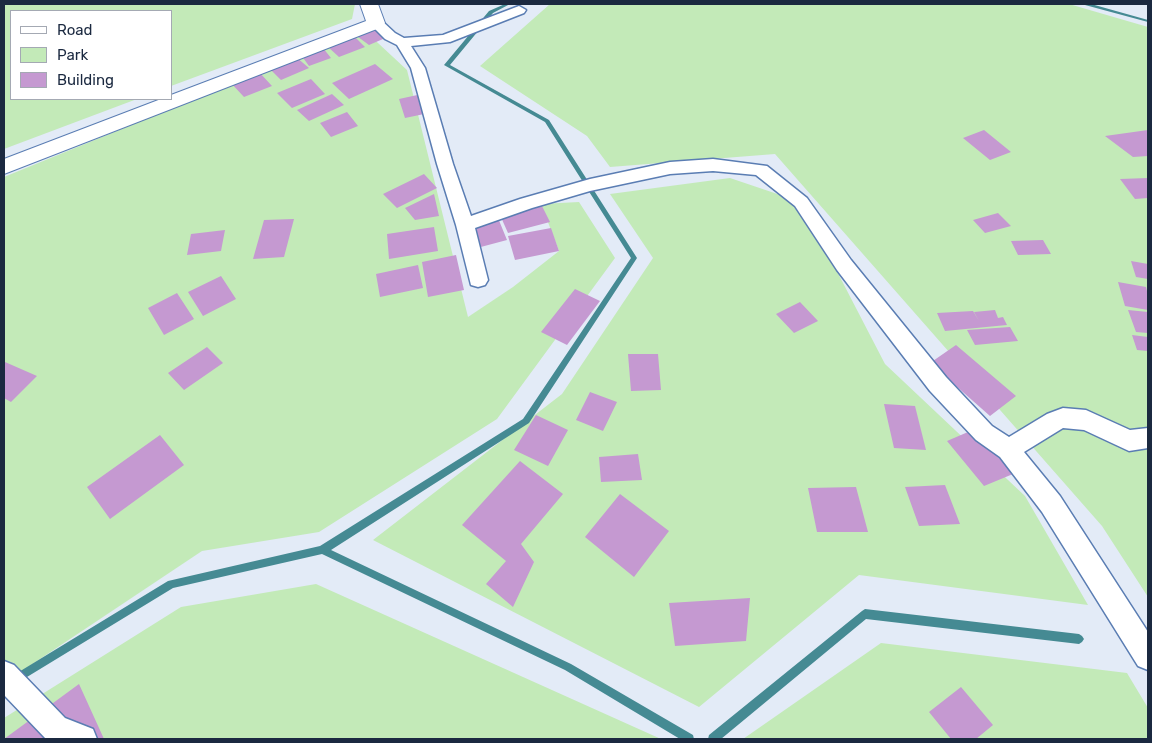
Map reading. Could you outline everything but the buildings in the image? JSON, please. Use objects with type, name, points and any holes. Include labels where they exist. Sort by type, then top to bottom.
[{"type":"street","points":[[369,4],[376,23],[390,36],[402,42],[445,40],[519,10]]},
{"type":"street","points":[[4,167],[376,23]]},
{"type":"street","points":[[402,42],[418,68],[445,164],[465,225],[478,280]]},
{"type":"street","points":[[465,225],[526,203],[580,188],[670,168],[713,166],[761,170],[801,202],[844,265],[938,384],[984,433],[1008,450],[1051,504],[1148,656]]},
{"type":"street","points":[[1008,450],[1055,421],[1070,418],[1086,420],[1129,441],[1148,438]]},
{"type":"street","points":[[4,675],[56,729],[83,739]]},
{"type":"green space","points":[[4,4],[355,4],[352,19],[172,86],[172,10],[10,10],[10,100],[134,100],[4,149]]},
{"type":"green space","points":[[550,4],[1069,4],[1148,27],[1148,597],[1102,526],[775,154],[610,167],[587,136],[480,66]]},
{"type":"green space","points":[[364,30],[407,70],[468,317],[513,287],[559,251],[541,204],[579,202],[615,258],[497,419],[319,532],[202,551],[4,683],[4,177]]},
{"type":"green space","points":[[730,178],[801,202],[885,364],[1025,496],[1088,605],[859,575],[699,707],[373,540],[562,394],[653,258],[610,194]]},
{"type":"green space","points":[[316,584],[661,739],[4,739],[4,718],[181,607]]},
{"type":"green space","points":[[881,643],[1127,673],[1148,708],[1148,739],[743,739]]},
{"type":"waterway","points":[[322,550],[526,421],[634,258],[547,121],[447,65],[491,12],[508,4]]},
{"type":"waterway","points":[[1087,4],[1148,21]]},
{"type":"waterway","points":[[4,686],[171,584],[322,550]]},
{"type":"waterway","points":[[322,550],[568,667],[689,739]]},
{"type":"waterway","points":[[713,739],[865,614],[1079,639]]}]
